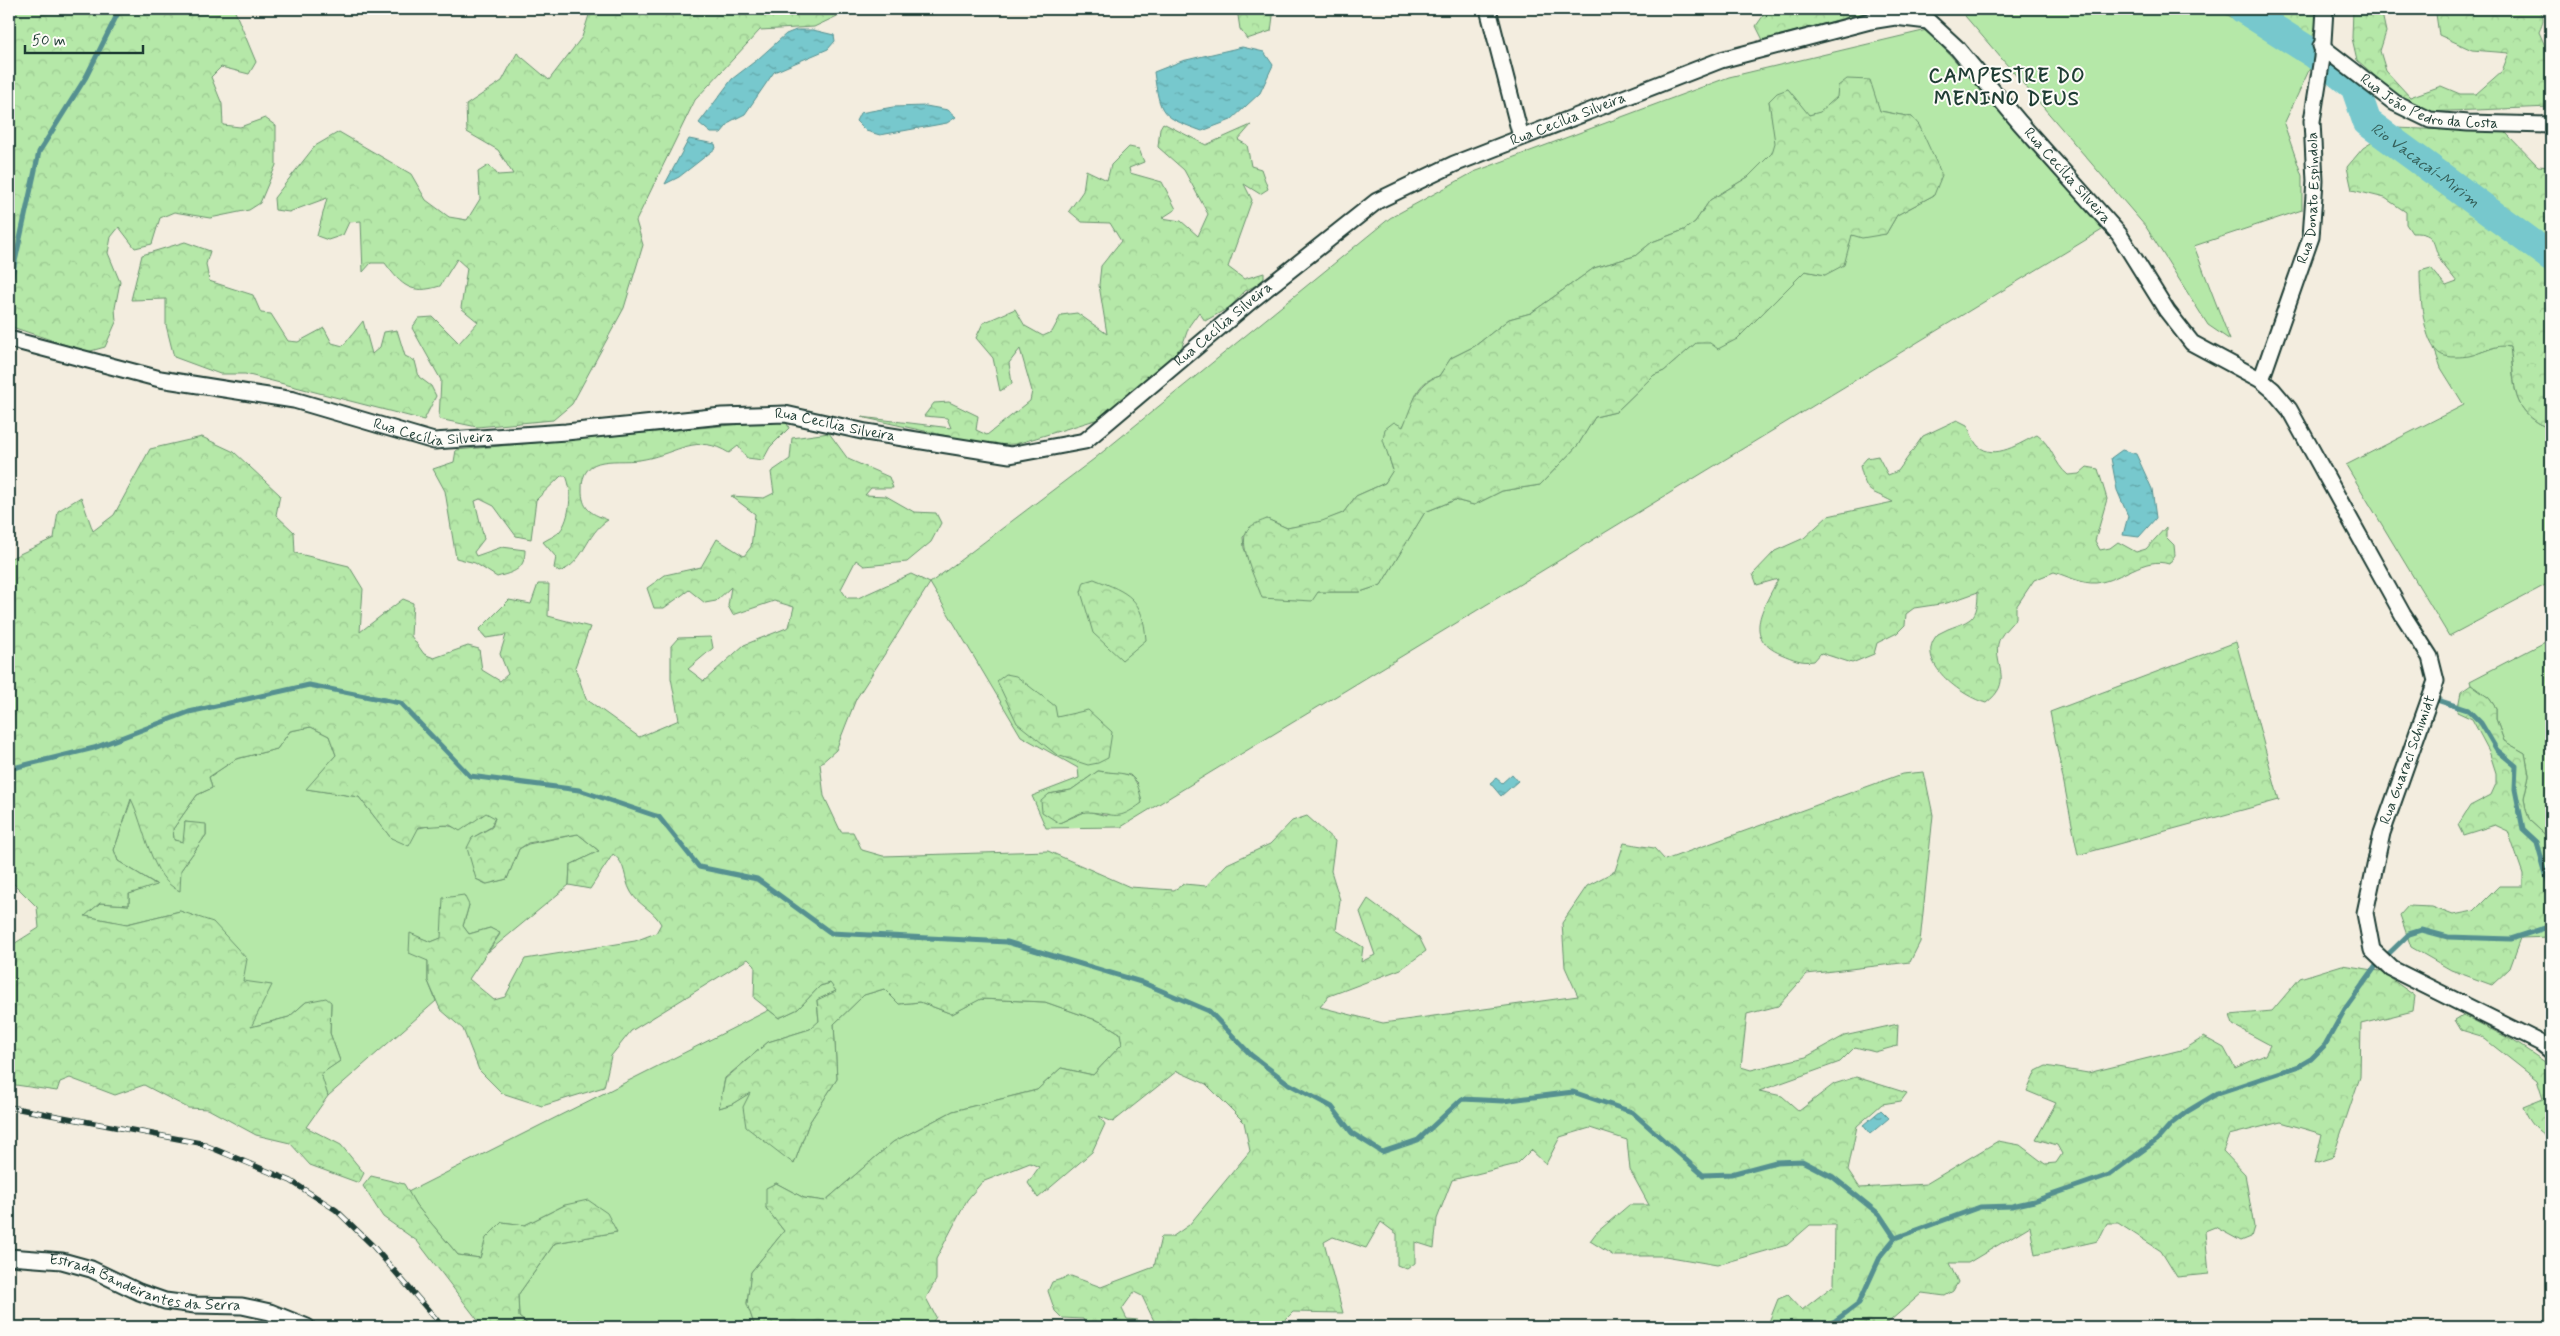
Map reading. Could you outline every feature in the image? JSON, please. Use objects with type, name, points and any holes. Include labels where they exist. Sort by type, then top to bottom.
[{"type":"street","points":[[1488,9],[1521,137]]},
{"type":"street","name":"Rua Donato Espíndola","points":[[2261,380],[2311,237],[2315,181],[2312,121],[2325,9]]},
{"type":"street","name":"Rua Cecília Silveira","points":[[9,339],[160,379],[294,400],[434,441],[566,432],[722,416],[785,414],[866,432],[1010,455],[1085,441],[1252,300],[1376,201],[1454,164],[1721,60],[1870,21],[1895,17],[1928,21],[1957,48],[2020,123],[2119,234],[2167,311],[2192,342],[2261,380]]},
{"type":"street","name":"Rua João Pedro da Costa","points":[[2321,52],[2395,103],[2430,120],[2551,125]]},
{"type":"street","name":"Rua Guaraci Schimidt","points":[[2261,380],[2288,408],[2403,615],[2430,657],[2436,681],[2382,833],[2365,913],[2372,950],[2392,969],[2541,1043],[2551,1051]]},
{"type":"street","name":"Estrada Bandeirantes da Serra","points":[[9,1257],[62,1261],[91,1268],[139,1292],[165,1301],[195,1305],[242,1306],[270,1312],[307,1327]]},
{"type":"green space","points":[[9,9],[234,9],[256,62],[249,74],[221,67],[211,77],[222,104],[223,125],[240,127],[265,118],[276,126],[276,165],[260,203],[249,210],[210,218],[174,212],[160,218],[152,244],[135,248],[119,227],[111,237],[108,253],[120,282],[115,308],[116,322],[105,347],[87,352],[9,326]]},
{"type":"green space","points":[[585,9],[852,9],[814,27],[760,30],[695,100],[636,221],[643,245],[624,308],[572,404],[553,420],[477,427],[439,419],[441,380],[412,328],[419,318],[433,317],[459,343],[478,322],[461,308],[467,268],[457,259],[440,286],[430,289],[414,289],[402,283],[385,263],[371,263],[363,272],[361,221],[349,222],[343,235],[328,240],[317,236],[327,198],[289,212],[275,210],[274,198],[315,146],[339,132],[411,174],[426,200],[449,217],[467,220],[480,199],[478,172],[489,165],[498,175],[513,174],[498,150],[467,132],[466,105],[502,81],[517,53],[549,80],[582,37],[590,12]]},
{"type":"green space","points":[[1237,9],[1274,9],[1271,31],[1247,39],[1240,29]]},
{"type":"green space","points":[[1763,9],[1867,9],[1869,12],[1763,40],[1756,26],[1763,16]]},
{"type":"green space","points":[[1959,9],[2218,9],[2311,66],[2284,124],[2302,176],[2302,210],[2194,246],[2230,340],[2208,325],[2146,227]]},
{"type":"green space","points":[[2262,9],[2320,9],[2311,44],[2277,13]]},
{"type":"green space","points":[[2353,9],[2381,9],[2386,32],[2380,51],[2386,71],[2410,97],[2441,86],[2460,94],[2476,94],[2502,71],[2509,53],[2472,50],[2439,35],[2436,14],[2441,9],[2538,9],[2543,17],[2543,23],[2539,32],[2545,46],[2551,51],[2551,107],[2425,112],[2411,108],[2357,60],[2352,38]]},
{"type":"green space","points":[[1927,30],[2107,227],[1121,827],[1046,828],[1032,796],[1079,778],[1078,768],[1021,736],[930,583],[1094,459],[1390,218],[1474,172],[1729,77]],"holes":[[[1788,89],[1808,115],[1820,113],[1837,97],[1880,111],[1912,117],[1934,195],[1897,215],[1886,234],[1852,235],[1825,275],[1805,271],[1737,339],[1696,343],[1664,371],[1654,375],[1616,412],[1595,417],[1578,445],[1540,485],[1502,491],[1474,505],[1455,500],[1425,512],[1381,585],[1360,592],[1318,592],[1263,598],[1244,548],[1243,537],[1267,519],[1287,528],[1322,522],[1343,513],[1356,496],[1385,483],[1393,471],[1384,440],[1403,426],[1415,397],[1423,384],[1439,376],[1451,358],[1475,346],[1509,319],[1531,313],[1594,268],[1635,256],[1652,242],[1684,230],[1695,222],[1710,200],[1748,177],[1772,153],[1776,144],[1769,101]],[[1098,771],[1130,775],[1138,783],[1107,816],[1087,811],[1059,823],[1049,794],[1071,790]]]},
{"type":"green space","points":[[1847,79],[1870,80],[1880,111],[1912,117],[1919,125],[1942,175],[1934,195],[1897,215],[1886,234],[1862,238],[1852,235],[1844,265],[1825,275],[1805,271],[1737,339],[1718,349],[1710,343],[1696,343],[1664,371],[1654,375],[1616,412],[1595,417],[1578,445],[1540,485],[1502,491],[1474,505],[1455,500],[1425,512],[1381,585],[1360,592],[1318,592],[1312,601],[1262,598],[1248,562],[1244,542],[1245,534],[1249,528],[1267,519],[1287,528],[1322,521],[1343,513],[1356,496],[1385,483],[1393,470],[1383,440],[1385,429],[1394,422],[1403,427],[1412,403],[1420,390],[1431,379],[1439,376],[1451,358],[1475,346],[1509,319],[1531,313],[1594,268],[1635,256],[1652,242],[1684,230],[1695,222],[1710,200],[1748,177],[1772,153],[1775,143],[1769,101],[1777,93],[1788,89],[1809,115],[1820,112],[1837,97],[1838,86]]},
{"type":"green space","points":[[1163,123],[1206,145],[1251,125],[1238,140],[1247,145],[1251,166],[1261,169],[1268,189],[1260,194],[1244,184],[1252,200],[1228,267],[1244,279],[1264,273],[1264,281],[1245,291],[1230,307],[1205,321],[1199,312],[1189,326],[1180,352],[1102,418],[1016,444],[988,445],[861,417],[951,428],[947,418],[924,416],[934,403],[949,402],[978,416],[976,430],[987,435],[1030,401],[1032,391],[1020,349],[1009,363],[1012,384],[1000,391],[993,358],[976,338],[983,323],[1015,309],[1025,326],[1043,336],[1052,332],[1061,315],[1077,313],[1107,334],[1099,285],[1101,266],[1121,241],[1110,223],[1082,222],[1069,211],[1083,191],[1086,170],[1107,180],[1111,165],[1129,147],[1139,149],[1144,162],[1129,168],[1130,173],[1162,182],[1176,209],[1162,218],[1181,221],[1198,236],[1208,214],[1184,170],[1158,147],[1160,128]]},
{"type":"green space","points":[[2395,128],[2505,132],[2538,166],[2551,167],[2551,430],[2527,414],[2521,406],[2515,386],[2510,347],[2500,346],[2474,355],[2459,357],[2445,356],[2435,350],[2426,330],[2420,271],[2431,268],[2446,286],[2457,282],[2442,263],[2433,241],[2427,235],[2412,233],[2406,224],[2406,212],[2385,198],[2352,190],[2347,167],[2363,148]]},
{"type":"green space","points":[[185,242],[210,251],[206,264],[209,281],[253,295],[261,313],[271,314],[288,341],[298,342],[324,328],[332,343],[343,346],[363,321],[372,354],[380,347],[384,332],[397,330],[405,356],[415,361],[419,377],[431,386],[436,396],[424,420],[245,374],[220,374],[174,357],[166,325],[166,299],[131,300],[142,255]]},
{"type":"green space","points":[[2502,345],[2510,347],[2517,397],[2521,406],[2537,422],[2551,430],[2551,582],[2449,636],[2346,465],[2464,405],[2441,368],[2434,348],[2450,356],[2467,356]]},
{"type":"green space","points":[[1957,420],[1967,425],[1976,444],[1985,450],[1992,452],[2008,449],[2037,435],[2046,444],[2059,466],[2068,475],[2079,474],[2087,467],[2098,469],[2107,499],[2095,541],[2100,550],[2110,548],[2118,542],[2136,552],[2146,549],[2166,527],[2166,537],[2174,545],[2175,555],[2169,564],[2151,563],[2115,578],[2096,583],[2080,581],[2054,572],[2034,580],[2016,607],[2016,618],[1999,640],[1997,652],[2001,681],[1999,688],[1986,703],[1954,686],[1936,666],[1931,655],[1932,644],[1938,634],[1963,623],[1975,613],[1978,592],[1947,603],[1914,608],[1906,614],[1905,625],[1897,633],[1877,643],[1874,654],[1852,663],[1821,653],[1814,661],[1801,661],[1781,654],[1769,647],[1762,639],[1759,630],[1760,620],[1767,600],[1778,579],[1757,585],[1753,574],[1775,551],[1804,538],[1828,516],[1893,502],[1874,493],[1867,487],[1860,466],[1867,458],[1878,456],[1888,475],[1898,471],[1923,436]]},
{"type":"green space","points":[[776,421],[787,423],[789,428],[770,447],[763,460],[747,458],[738,446],[729,453],[718,447],[697,445],[687,446],[645,459],[603,462],[594,465],[587,470],[583,479],[582,492],[584,504],[590,511],[608,520],[594,533],[574,562],[568,568],[559,572],[554,568],[556,557],[543,542],[558,533],[566,519],[570,496],[566,476],[561,476],[536,500],[531,539],[516,536],[494,506],[480,499],[475,501],[484,539],[474,552],[476,556],[502,547],[525,550],[523,562],[517,569],[497,577],[475,563],[456,558],[445,491],[433,469],[454,462],[456,450]]},
{"type":"green space","points":[[829,433],[848,459],[889,477],[893,488],[871,488],[865,495],[886,496],[914,512],[936,513],[941,523],[931,542],[907,562],[864,566],[856,560],[841,589],[847,598],[858,598],[911,574],[930,583],[856,699],[836,750],[820,764],[824,796],[841,832],[853,832],[862,850],[883,856],[1048,851],[1130,887],[1174,890],[1184,884],[1206,886],[1227,864],[1270,844],[1292,821],[1307,816],[1335,841],[1331,871],[1340,900],[1336,930],[1363,947],[1361,962],[1375,955],[1360,912],[1368,899],[1419,937],[1426,951],[1401,969],[1329,996],[1320,1007],[1383,1023],[1578,996],[1565,967],[1562,923],[1587,886],[1615,871],[1624,843],[1654,848],[1665,860],[1902,774],[1924,772],[1933,815],[1920,942],[1910,962],[1807,974],[1778,1006],[1747,1014],[1741,1067],[1751,1070],[1806,1057],[1844,1036],[1898,1024],[1897,1046],[1875,1052],[1855,1047],[1840,1062],[1759,1091],[1782,1096],[1799,1111],[1834,1084],[1856,1077],[1907,1093],[1901,1101],[1882,1104],[1857,1126],[1848,1170],[1860,1188],[1926,1184],[1998,1141],[2020,1145],[2045,1164],[2056,1163],[2062,1154],[2057,1145],[2036,1139],[2056,1103],[2027,1091],[2036,1071],[2046,1066],[2088,1073],[2185,1049],[2204,1037],[2224,1048],[2235,1068],[2265,1055],[2270,1045],[2233,1025],[2230,1015],[2272,1011],[2300,978],[2342,965],[2380,971],[2415,996],[2413,1011],[2361,1024],[2360,1077],[2333,1157],[2315,1163],[2322,1134],[2281,1122],[2229,1135],[2223,1151],[2245,1174],[2254,1227],[2251,1237],[2241,1241],[2215,1227],[2205,1231],[2209,1274],[2177,1277],[2161,1251],[2118,1223],[2107,1223],[2098,1241],[2035,1255],[2030,1226],[1968,1263],[1949,1263],[1958,1282],[1953,1291],[1945,1296],[1922,1293],[1883,1327],[1767,1327],[1778,1299],[1788,1295],[1802,1310],[1834,1285],[1835,1225],[1810,1225],[1787,1245],[1717,1265],[1665,1256],[1614,1256],[1590,1241],[1596,1233],[1629,1205],[1649,1205],[1630,1170],[1627,1140],[1590,1128],[1560,1137],[1546,1164],[1531,1150],[1517,1164],[1452,1180],[1437,1219],[1434,1248],[1415,1242],[1415,1263],[1407,1269],[1397,1265],[1397,1234],[1381,1222],[1366,1248],[1333,1237],[1324,1242],[1343,1313],[1293,1312],[1286,1319],[1286,1327],[1157,1327],[1142,1296],[1134,1292],[1122,1309],[1127,1319],[1138,1320],[1139,1327],[1086,1327],[1083,1319],[1062,1318],[1055,1311],[1048,1291],[1052,1282],[1071,1276],[1101,1287],[1154,1267],[1161,1237],[1172,1237],[1189,1225],[1250,1151],[1244,1122],[1206,1084],[1177,1071],[1113,1122],[1099,1116],[1105,1124],[1092,1152],[1038,1198],[1028,1183],[1039,1167],[1030,1163],[982,1182],[967,1200],[936,1259],[936,1280],[926,1298],[936,1317],[929,1327],[755,1327],[747,1304],[751,1272],[784,1231],[766,1208],[766,1188],[776,1183],[804,1198],[825,1201],[893,1142],[953,1111],[1037,1090],[1061,1068],[1093,1075],[1122,1044],[1120,1033],[1102,1022],[1045,1002],[981,999],[952,1014],[920,1002],[899,1004],[884,989],[864,995],[834,1024],[837,1079],[809,1123],[794,1164],[746,1127],[743,1107],[750,1093],[732,1104],[719,1108],[725,1079],[768,1042],[810,1029],[819,1021],[817,1000],[836,991],[830,983],[820,986],[798,1009],[779,1018],[754,998],[755,966],[748,959],[631,1031],[611,1056],[604,1087],[542,1106],[502,1093],[479,1070],[463,1029],[440,1009],[428,981],[428,961],[409,953],[410,933],[431,942],[441,938],[443,898],[464,895],[469,905],[463,926],[469,934],[490,928],[500,933],[469,979],[494,1000],[505,997],[525,959],[635,941],[656,933],[661,924],[634,897],[621,862],[613,854],[590,889],[569,885],[570,865],[599,851],[578,834],[528,843],[519,849],[507,879],[487,884],[476,879],[467,848],[472,838],[492,827],[495,818],[486,813],[460,831],[450,825],[419,827],[409,846],[391,838],[359,797],[306,789],[336,755],[329,736],[311,727],[290,731],[277,749],[236,759],[209,777],[212,788],[197,795],[173,829],[174,840],[183,842],[185,822],[206,824],[206,835],[181,870],[180,891],[170,885],[155,864],[131,799],[114,850],[118,861],[157,885],[129,894],[129,905],[100,903],[85,916],[127,924],[180,911],[213,922],[247,959],[243,981],[272,985],[251,1027],[289,1017],[306,1002],[326,998],[331,1002],[330,1033],[340,1061],[321,1074],[328,1096],[306,1127],[341,1145],[364,1173],[359,1183],[310,1165],[290,1143],[256,1135],[208,1109],[188,1108],[144,1085],[115,1095],[70,1078],[60,1082],[57,1091],[9,1084],[9,947],[39,928],[37,907],[9,879],[9,614],[12,616],[13,596],[9,594],[9,559],[54,538],[58,511],[81,497],[93,531],[114,515],[150,449],[202,437],[234,452],[280,495],[276,515],[294,532],[295,553],[349,566],[363,589],[360,632],[403,599],[413,603],[411,636],[424,654],[434,658],[468,646],[479,649],[482,670],[500,681],[508,674],[500,654],[506,635],[486,638],[479,630],[509,600],[531,604],[538,584],[549,584],[548,616],[590,627],[575,667],[586,699],[639,737],[679,720],[671,678],[671,646],[678,638],[711,637],[713,648],[688,669],[704,681],[744,645],[789,627],[794,607],[774,601],[733,615],[728,606],[731,587],[716,601],[705,603],[689,590],[664,608],[654,608],[647,588],[665,575],[701,567],[717,539],[744,556],[751,547],[755,514],[731,496],[764,498],[774,493],[771,472],[790,459],[792,438]]},
{"type":"green space","points":[[1094,579],[1125,593],[1132,599],[1142,615],[1146,640],[1122,660],[1093,633],[1081,592],[1084,582]]},
{"type":"green space","points":[[2551,639],[2551,840],[2530,821],[2526,810],[2524,798],[2529,775],[2525,753],[2504,741],[2496,719],[2496,708],[2489,698],[2471,685],[2470,681]]},
{"type":"green space","points":[[2236,642],[2279,800],[2078,855],[2050,712]]},
{"type":"green space","points":[[1006,674],[1016,676],[1055,706],[1057,717],[1088,710],[1112,732],[1108,758],[1088,765],[1057,755],[1017,723],[997,681]]},
{"type":"green space","points":[[2471,685],[2489,698],[2496,708],[2496,719],[2504,741],[2525,753],[2529,775],[2524,798],[2526,810],[2530,821],[2551,840],[2551,937],[2521,938],[2510,968],[2492,985],[2451,970],[2411,947],[2400,915],[2408,906],[2432,907],[2453,915],[2474,911],[2499,886],[2523,886],[2523,874],[2508,831],[2495,825],[2463,835],[2458,825],[2470,806],[2491,795],[2496,784],[2496,773],[2489,751],[2472,719],[2457,712],[2461,692]]},
{"type":"green space","points":[[311,727],[329,736],[336,755],[307,789],[359,797],[391,838],[434,825],[443,825],[460,830],[486,812],[495,817],[491,827],[472,838],[476,879],[486,884],[507,879],[519,849],[528,844],[578,834],[599,851],[570,865],[569,885],[488,952],[500,934],[490,928],[469,934],[463,926],[469,905],[442,938],[431,942],[410,934],[428,961],[428,981],[436,1001],[328,1096],[320,1074],[340,1061],[330,1033],[331,1003],[306,1002],[289,1017],[251,1027],[243,981],[180,911],[127,924],[84,916],[100,903],[129,905],[129,894],[156,884],[118,861],[114,850],[132,798],[154,860],[181,870],[206,835],[206,825],[185,822],[184,843],[174,840],[173,829],[197,795],[212,788],[209,777],[236,759],[277,749],[290,731]]},
{"type":"green space","points":[[1098,771],[1124,774],[1134,779],[1140,792],[1142,803],[1121,815],[1085,812],[1059,823],[1042,812],[1041,801],[1049,794],[1071,790]]},
{"type":"green space","points":[[831,983],[836,991],[817,1000],[819,1022],[810,1029],[768,1042],[725,1078],[719,1108],[732,1104],[750,1092],[794,1164],[809,1123],[837,1079],[834,1024],[864,995],[884,989],[899,1004],[920,1002],[952,1014],[980,999],[1045,1002],[1102,1022],[1120,1033],[1122,1044],[1093,1075],[1061,1068],[1037,1090],[953,1111],[893,1142],[825,1201],[804,1198],[776,1183],[766,1208],[784,1231],[751,1272],[747,1303],[755,1327],[590,1327],[578,1320],[552,1327],[531,1327],[519,1317],[518,1295],[555,1243],[617,1232],[565,1205],[525,1225],[502,1222],[487,1238],[480,1258],[458,1255],[416,1205],[408,1192],[769,1010],[779,1018],[798,1009],[820,986]]},
{"type":"green space","points":[[2463,1015],[2512,1040],[2551,1066],[2551,1139],[2534,1126],[2523,1107],[2543,1099],[2537,1080],[2481,1036],[2461,1030],[2455,1020]]},
{"type":"green space","points":[[371,1176],[404,1184],[416,1205],[458,1255],[480,1258],[486,1238],[502,1222],[525,1225],[565,1205],[588,1200],[607,1213],[617,1232],[555,1243],[518,1295],[519,1317],[531,1327],[483,1327],[417,1241],[383,1217],[363,1186]]},
{"type":"water","points":[[796,30],[813,30],[834,35],[835,41],[828,49],[774,72],[745,114],[731,121],[721,133],[711,133],[699,123],[732,79],[786,34]]},
{"type":"water","points":[[1242,47],[1264,52],[1273,65],[1260,93],[1231,120],[1202,131],[1178,122],[1165,112],[1158,98],[1154,72],[1182,61]]},
{"type":"water","points":[[926,106],[948,110],[956,117],[947,123],[880,135],[866,131],[856,121],[860,113],[893,107]]},
{"type":"water","points":[[689,139],[715,144],[716,148],[679,177],[665,184]]},
{"type":"water","points":[[2122,450],[2136,454],[2152,489],[2156,518],[2139,537],[2123,535],[2128,516],[2117,490],[2111,458]]},
{"type":"water","points":[[1512,774],[1518,781],[1501,796],[1490,783],[1496,778],[1502,783]]},
{"type":"water","points":[[1881,1110],[1889,1118],[1870,1134],[1863,1125]]},
{"type":"waterway","points":[[9,289],[39,152],[86,77],[120,9]]},
{"type":"waterway","name":"Rio Vacacaí-Mirim","points":[[2243,9],[2314,54],[2355,87],[2367,122],[2551,257]]},
{"type":"waterway","points":[[9,769],[94,748],[189,712],[309,685],[400,703],[470,776],[579,790],[659,817],[699,867],[757,879],[831,933],[1007,942],[1141,982],[1209,1011],[1251,1055],[1289,1084],[1332,1107],[1352,1133],[1382,1152],[1418,1140],[1462,1099],[1503,1101],[1573,1092],[1632,1112],[1703,1175],[1731,1174],[1776,1162],[1802,1161],[1833,1177],[1879,1214],[1895,1238]]},
{"type":"waterway","points":[[2431,698],[2468,710],[2481,723],[2497,750],[2516,766],[2515,789],[2523,829],[2537,842],[2551,892]]},
{"type":"waterway","points":[[1821,1327],[1835,1321],[1859,1303],[1881,1255],[1895,1238],[1980,1207],[2012,1206],[2034,1201],[2109,1175],[2157,1140],[2171,1124],[2188,1111],[2218,1093],[2299,1066],[2311,1059],[2325,1045],[2345,1009],[2376,966],[2409,934],[2422,930],[2448,937],[2511,939],[2551,926]]},
{"type":"railway","points":[[9,1107],[200,1143],[291,1181],[336,1210],[372,1245],[443,1327]]},
{"type":"district","name":"CAMPESTRE DO MENINO DEUS","points":[[2007,88]]}]
